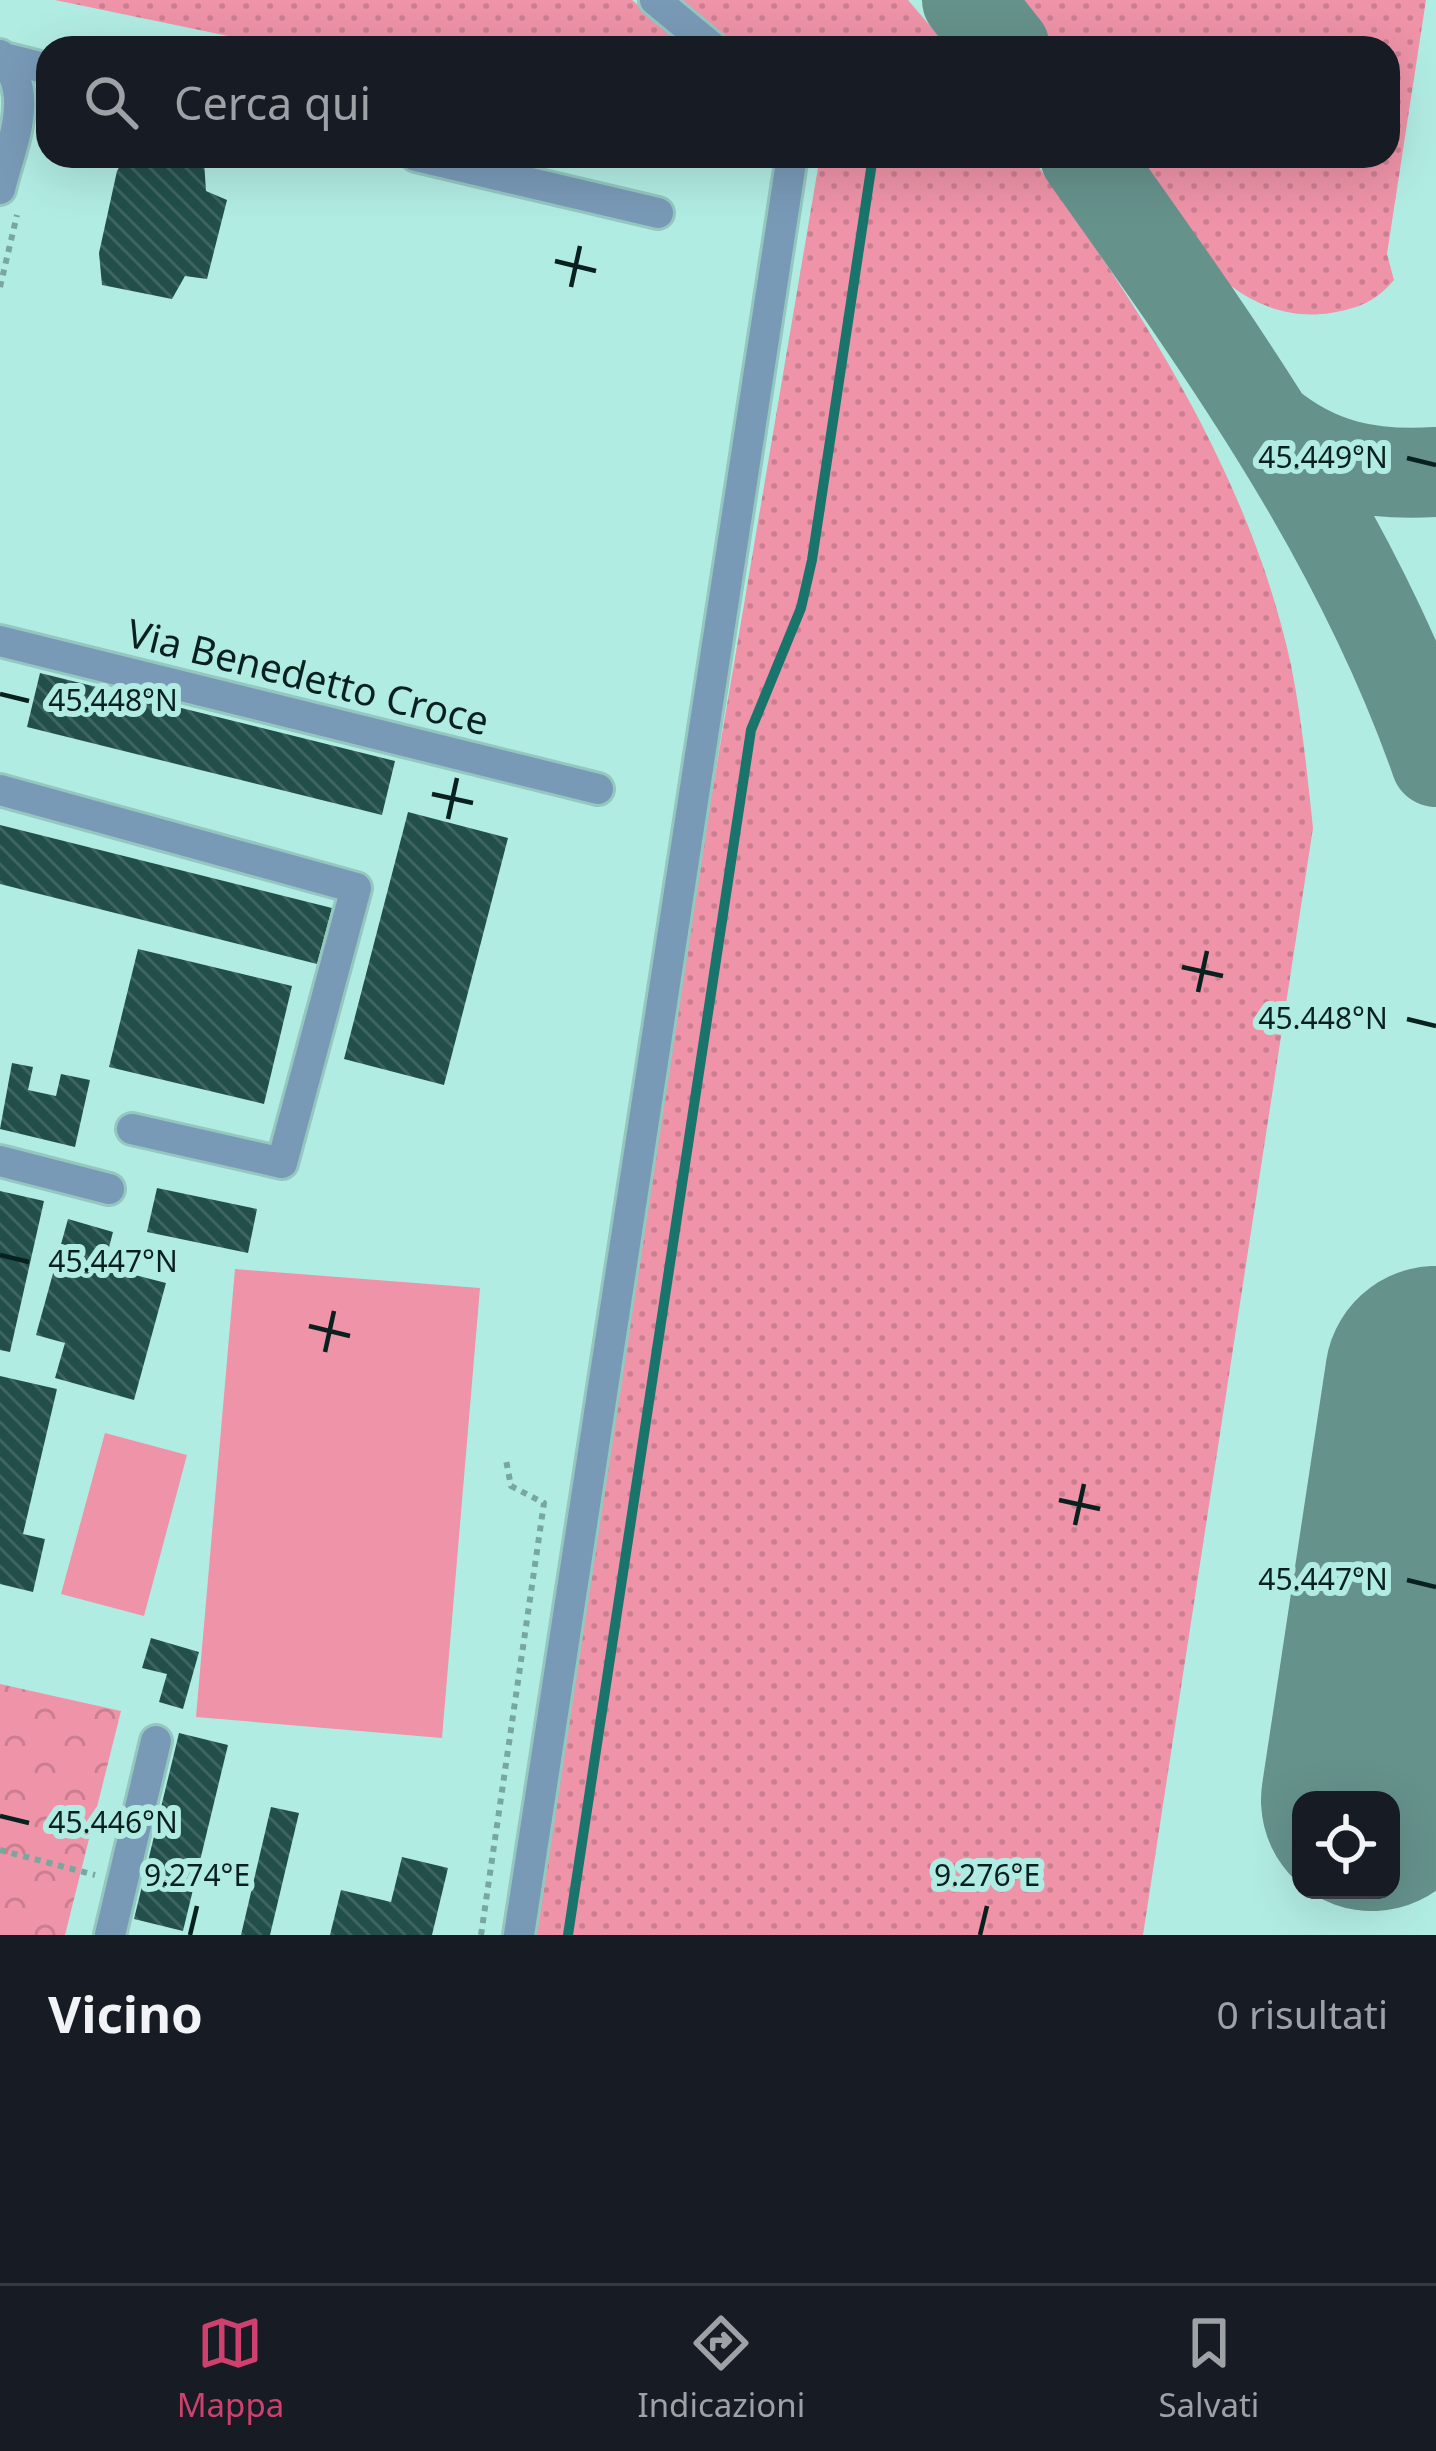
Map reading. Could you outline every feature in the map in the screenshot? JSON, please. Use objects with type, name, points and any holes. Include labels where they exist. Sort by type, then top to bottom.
[{"type":"street","points":[[655,0],[698,36]]},
{"type":"street","points":[[2,56],[36,66]]},
{"type":"street","points":[[0,189],[18,118],[19,80],[2,56]]},
{"type":"street","points":[[467,168],[658,213]]},
{"type":"street","points":[[519,1935],[790,168]]},
{"type":"street","name":"Via Benedetto Croce","points":[[0,641],[598,789]]},
{"type":"street","points":[[0,790],[356,888],[282,1163],[132,1130]]},
{"type":"street","points":[[0,1161],[109,1189]]},
{"type":"street","points":[[110,1935],[156,1741]]},
{"type":"path","points":[[481,1935],[544,1503],[512,1486],[506,1460]]},
{"type":"path","points":[[0,1850],[122,1882]]},
{"type":"green space","points":[[55,0],[632,0],[676,36],[228,36]]},
{"type":"green space","points":[[680,0],[908,0],[939,36],[724,36]]},
{"type":"green space","points":[[1003,0],[1426,0],[1387,254],[1394,280],[1366,303],[1331,313],[1295,313],[1263,304],[1208,266],[1130,168],[1400,168],[1400,36],[1030,36]]},
{"type":"green space","points":[[818,168],[1039,168],[1151,335],[1220,461],[1249,527],[1291,665],[1313,828],[1143,1935],[536,1935],[680,982]]},
{"type":"green space","points":[[235,1269],[480,1288],[442,1738],[196,1717]]},
{"type":"green space","points":[[105,1433],[187,1455],[144,1616],[61,1594]]},
{"type":"green space","points":[[0,1684],[121,1711],[65,1935],[0,1935]]},
{"type":"building","points":[[204,168],[206,191],[227,200],[207,279],[185,276],[172,299],[102,285],[99,253],[117,171]]},
{"type":"building","points":[[40,673],[395,761],[382,815],[27,727]]},
{"type":"building","points":[[408,812],[508,838],[444,1085],[344,1059]]},
{"type":"building","points":[[0,825],[332,908],[317,964],[0,884]]},
{"type":"building","points":[[138,949],[292,986],[264,1104],[109,1067]]},
{"type":"building","points":[[12,1063],[33,1067],[28,1090],[56,1096],[61,1074],[90,1080],[75,1147],[0,1129]]},
{"type":"building","points":[[157,1188],[257,1209],[248,1253],[147,1232]]},
{"type":"building","points":[[0,1191],[44,1201],[10,1352],[0,1350]]},
{"type":"building","points":[[68,1219],[113,1232],[104,1267],[166,1283],[134,1400],[55,1378],[65,1343],[36,1335]]},
{"type":"building","points":[[0,1376],[57,1389],[23,1534],[45,1539],[33,1592],[0,1584]]},
{"type":"building","points":[[151,1638],[199,1652],[183,1709],[159,1702],[167,1674],[142,1668]]},
{"type":"building","points":[[179,1733],[228,1745],[183,1931],[134,1919]]},
{"type":"building","points":[[271,1807],[299,1813],[270,1935],[241,1935]]},
{"type":"building","points":[[402,1857],[448,1868],[432,1935],[330,1935],[341,1890],[391,1902]]},
{"type":"waterway","points":[[568,1935],[751,730],[801,608],[812,560],[871,168]]},
{"type":"taxiway","points":[[967,0],[996,36]]},
{"type":"taxiway","points":[[1094,168],[1235,373],[1326,522],[1404,679],[1436,762]]},
{"type":"taxiway","points":[[1268,424],[1326,459],[1368,470],[1436,472]]},
{"type":"runway","points":[[1373,1791],[1436,1377]]}]
